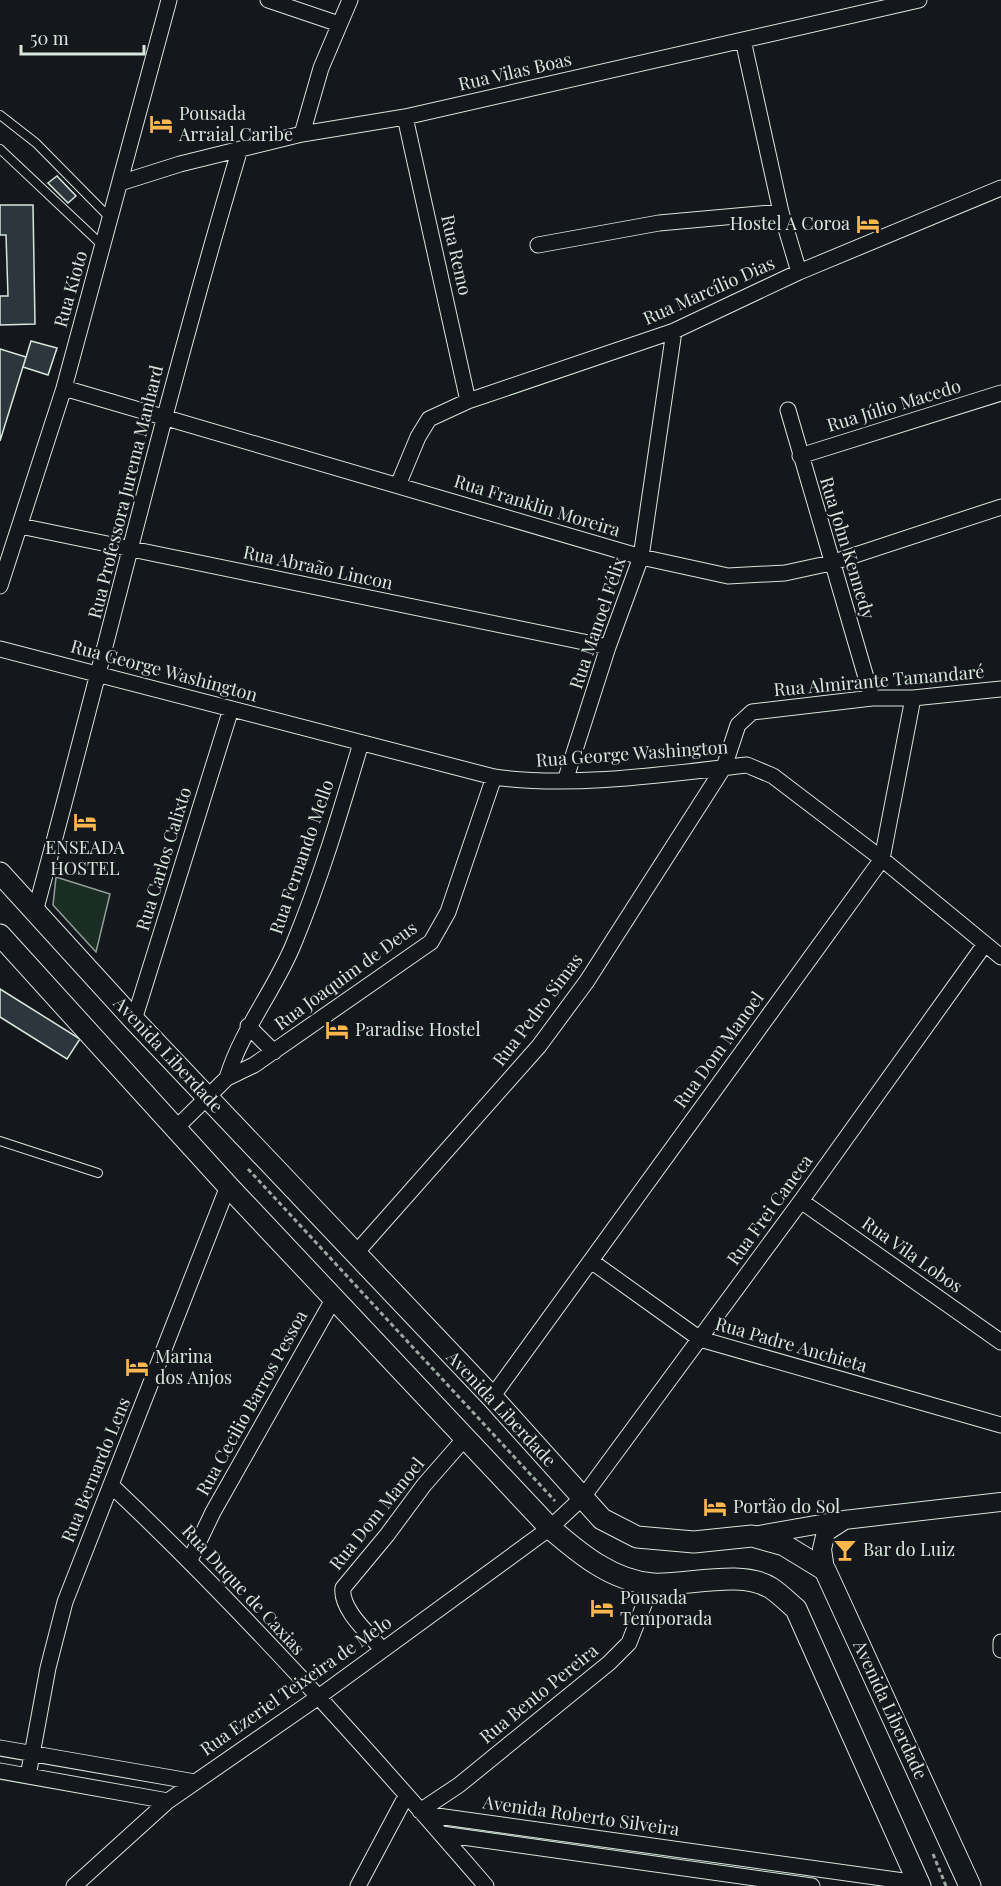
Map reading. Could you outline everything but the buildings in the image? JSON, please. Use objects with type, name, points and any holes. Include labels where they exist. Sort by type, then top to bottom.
[{"type":"main road","name":"Avenida Liberdade","points":[[0,873],[134,1020],[492,1397],[602,1519],[637,1537],[694,1542],[752,1536],[784,1545],[825,1570],[970,1886]]},
{"type":"main road","points":[[0,935],[228,1186],[550,1528],[578,1552],[611,1572],[652,1584],[738,1579],[769,1587],[796,1609],[919,1885]]},
{"type":"street","name":"Rua Kioto","points":[[0,586],[64,388],[169,0]]},
{"type":"street","points":[[268,0],[339,24]]},
{"type":"street","points":[[302,134],[321,68],[350,0]]},
{"type":"street","name":"Rua Vilas Boas","points":[[120,183],[180,164],[239,152],[302,134],[405,117],[919,0]]},
{"type":"street","points":[[743,40],[781,212],[799,272]]},
{"type":"street","name":"Rua Remo","points":[[405,117],[468,401]]},
{"type":"street","name":"Rua Professora Jurema Manhard","points":[[35,912],[100,673],[198,289],[239,152]]},
{"type":"street","name":"Rua Marcílio Dias","points":[[398,485],[418,437],[429,419],[468,401],[674,331],[799,272],[1001,188]]},
{"type":"street","points":[[538,245],[659,223],[781,212]]},
{"type":"street","name":"Rua Manoel Félix","points":[[565,781],[608,647],[641,557],[674,331]]},
{"type":"street","name":"Rua Franklin Moreira","points":[[64,388],[641,557],[728,576],[785,573],[831,563],[1001,507]]},
{"type":"street","name":"Rua Júlio Macedo","points":[[800,456],[1001,393]]},
{"type":"street","name":"Rua John Kennedy","points":[[788,410],[872,698]]},
{"type":"street","name":"Rua Abraão Lincon","points":[[20,526],[608,647]]},
{"type":"street","name":"Rua George Washington","points":[[0,649],[100,673],[494,777],[530,782],[565,781],[747,765],[773,776],[882,859],[1001,957]]},
{"type":"street","name":"Rua Almirante Tamandaré","points":[[724,767],[738,725],[752,712],[872,698],[913,698],[1001,689]]},
{"type":"street","name":"Rua Dom Manoel","points":[[492,1397],[882,859],[913,698]]},
{"type":"street","name":"Rua Carlos Calixto","points":[[134,1020],[231,709]]},
{"type":"street","name":"Rua Fernando Mello","points":[[227,1078],[248,1026],[293,946],[324,867],[361,743]]},
{"type":"street","name":"Rua Pedro Simas","points":[[355,1254],[539,1046],[586,981],[724,767]]},
{"type":"street","name":"Rua Joaquim de Deus","points":[[176,1128],[227,1078],[274,1052],[431,942],[447,912],[494,777]]},
{"type":"street","name":"Rua Frei Caneca","points":[[583,1497],[801,1201],[985,944]]},
{"type":"street","points":[[248,1026],[274,1052]]},
{"type":"street","name":"Rua Bernardo Lens","points":[[28,1776],[31,1752],[64,1602],[112,1486],[228,1186]]},
{"type":"street","name":"Rua Vila Lobos","points":[[801,1201],[1001,1342]]},
{"type":"street","name":"Rua Padre Anchieta","points":[[591,1261],[700,1339],[1001,1425]]},
{"type":"street","name":"Rua Cecilio Barros Pessoa","points":[[190,1560],[213,1512],[334,1298]]},
{"type":"street","name":"Rua Dom Manoel","points":[[382,1649],[356,1620],[342,1594],[343,1588],[387,1535],[424,1485],[466,1437]]},
{"type":"street","name":"Rua Duque de Caxias","points":[[112,1486],[190,1560],[422,1812],[486,1886]]},
{"type":"street","name":"Rua Ezeriel Teixeira de Melo","points":[[74,1886],[168,1801],[317,1698],[550,1528],[583,1497]]},
{"type":"street","points":[[752,1536],[844,1520],[1001,1502]]},
{"type":"street","points":[[825,1570],[822,1549],[826,1532],[844,1520]]},
{"type":"street","name":"Rua Bento Pereira","points":[[422,1812],[459,1785],[609,1663],[628,1643],[652,1584]]},
{"type":"street","points":[[1001,1642],[1001,1650]]},
{"type":"street","points":[[0,1748],[195,1782]]},
{"type":"street","points":[[0,1771],[168,1801]]},
{"type":"street","points":[[358,1886],[405,1796]]},
{"type":"street","name":"Avenida Roberto Silveira","points":[[422,1812],[734,1856],[919,1885]]},
{"type":"street","points":[[458,1836],[459,1819]]},
{"type":"street","name":"Avenida Roberto Silveira","points":[[441,1834],[731,1874],[770,1883],[812,1886]]},
{"type":"street","points":[[470,1868],[474,1839]]},
{"type":"street","points":[[731,1874],[734,1856]]},
{"type":"lane","points":[[0,114],[36,143],[111,219]]},
{"type":"lane","points":[[0,149],[103,246]]},
{"type":"lane","points":[[0,1141],[98,1173]]},
{"type":"green space","points":[[56,877],[110,894],[96,952],[53,905]]},
{"type":"place","name":"Pousada Arraial Caribe","points":[[161,124]]},
{"type":"place","name":"Hostel A Coroa","points":[[868,224]]},
{"type":"place","name":"ENSEADA HOSTEL","points":[[85,822]]},
{"type":"place","name":"Paradise Hostel","points":[[337,1030]]},
{"type":"place","name":"Marina dos Anjos","points":[[137,1367]]},
{"type":"place","name":"Portão do Sol","points":[[715,1507]]},
{"type":"place","name":"Bar do Luiz","points":[[845,1550]]},
{"type":"place","name":"Pousada Temporada","points":[[602,1608]]}]
